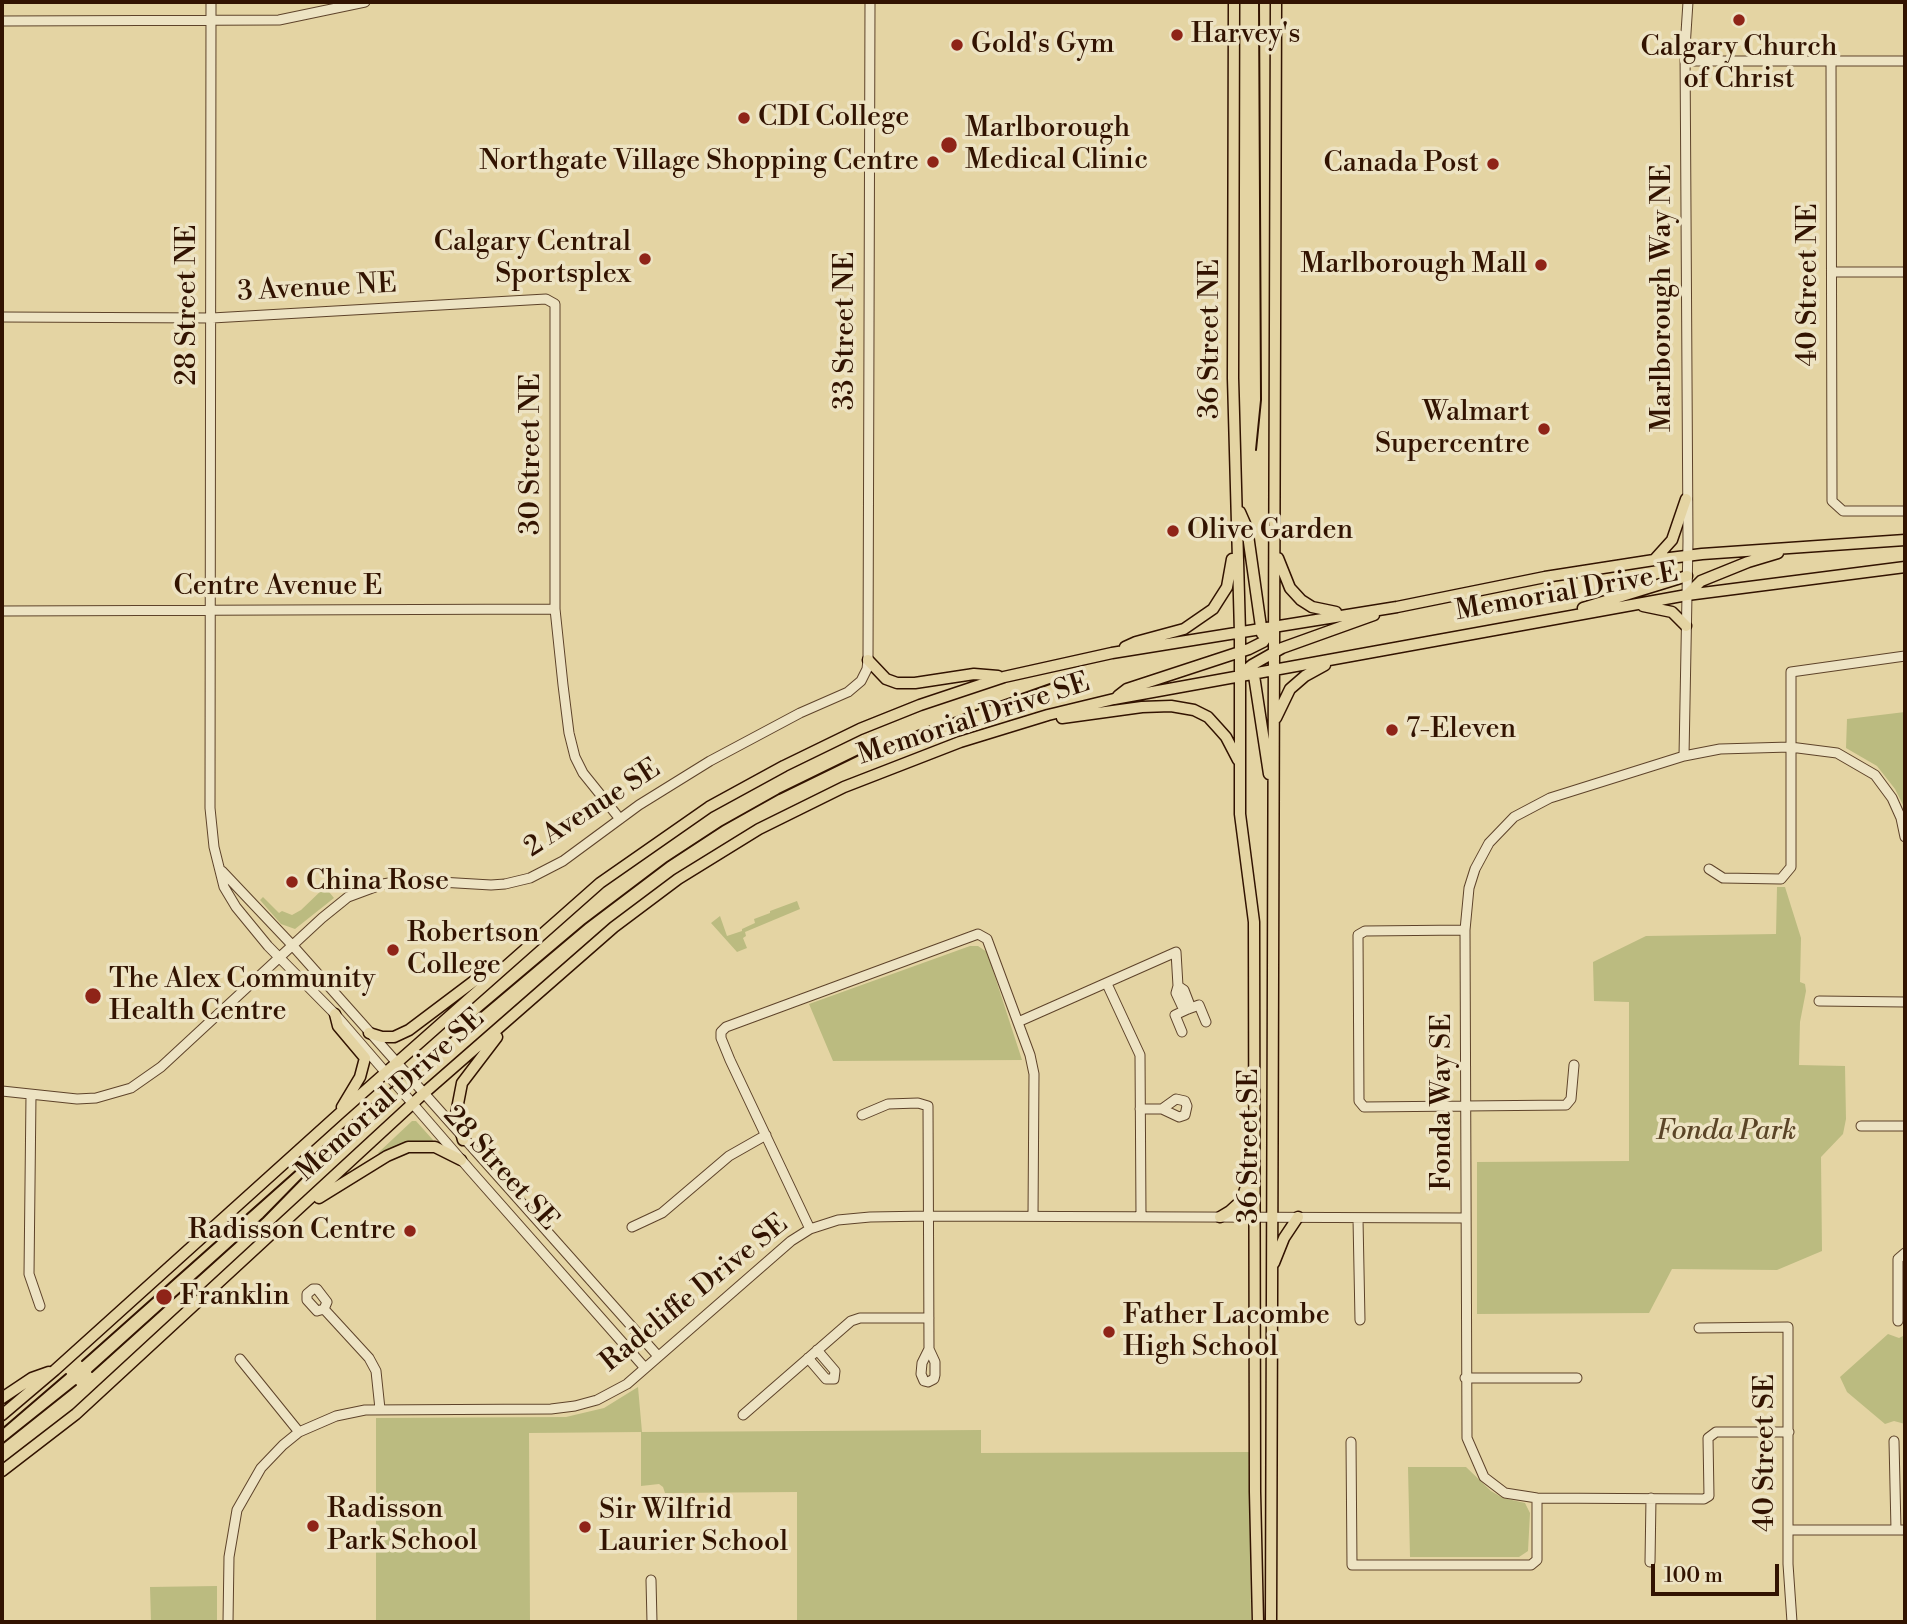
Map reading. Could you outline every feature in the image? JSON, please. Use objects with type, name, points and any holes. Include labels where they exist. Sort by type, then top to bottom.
[{"type":"main road","name":"36 Street NE","points":[[1234,2],[1233,365],[1240,633]]},
{"type":"main road","points":[[1270,654],[1275,625],[1276,552],[1276,2]]},
{"type":"main road","points":[[1654,560],[1672,540],[1686,499]]},
{"type":"main road","points":[[1237,506],[1247,528],[1260,628],[1274,671]]},
{"type":"main road","points":[[1112,653],[1136,642],[1184,629],[1213,609],[1227,587],[1238,529]]},
{"type":"main road","name":"Memorial Drive E","points":[[1240,633],[1654,560],[1905,540]]},
{"type":"main road","points":[[1687,595],[1701,580],[1748,562],[1801,547]]},
{"type":"main road","points":[[1276,552],[1290,588],[1301,600],[1312,607],[1347,614]]},
{"type":"main road","name":"Memorial Drive E","points":[[1240,676],[1253,669],[1274,671],[1687,595],[1905,568]]},
{"type":"main road","points":[[1540,621],[1687,576]]},
{"type":"main road","points":[[1637,605],[1672,612],[1686,626]]},
{"type":"main road","points":[[1253,669],[1270,654],[1397,607]]},
{"type":"main road","points":[[1114,699],[1127,689],[1245,651],[1263,642],[1275,625]]},
{"type":"main road","points":[[1240,633],[1253,669],[1266,766],[1272,783]]},
{"type":"main road","name":"Memorial Drive SE","points":[[2,1415],[600,883],[709,807],[860,729],[920,705],[1004,677],[1112,653],[1240,633]]},
{"type":"main road","points":[[1240,676],[1245,651]]},
{"type":"main road","points":[[868,660],[886,679],[897,683],[974,674],[1004,677]]},
{"type":"main road","points":[[1274,721],[1290,689],[1305,676],[1334,660]]},
{"type":"main road","name":"36 Street SE","points":[[1271,1622],[1274,671]]},
{"type":"main road","name":"Memorial Drive SE","points":[[2,1471],[76,1413],[423,1094],[614,927],[678,879],[759,829],[845,787],[907,761],[1048,715],[1114,699],[1240,676]]},
{"type":"main road","name":"36 Street SE","points":[[1240,676],[1242,839],[1254,922],[1255,1492],[1258,1622]]},
{"type":"main road","points":[[1048,715],[1064,718],[1142,707],[1171,706],[1194,710],[1208,718],[1226,737],[1239,762]]},
{"type":"main road","points":[[369,1033],[394,1037],[409,1030],[486,972],[501,969]]},
{"type":"main road","points":[[463,1140],[456,1114],[462,1083],[517,1013]]},
{"type":"main road","points":[[335,1014],[338,1026],[365,1058],[360,1077],[340,1112]]},
{"type":"main road","points":[[301,1207],[311,1204],[403,1148],[420,1145],[435,1147],[461,1160]]},
{"type":"main road","points":[[1220,1217],[1241,1201],[1255,1161]]},
{"type":"main road","points":[[1272,1269],[1284,1238],[1298,1217]]},
{"type":"main road","points":[[2,1398],[32,1378],[55,1370]]},
{"type":"street","name":"28 Street NE","points":[[210,609],[211,2]]},
{"type":"street","points":[[2,22],[279,20],[365,2]]},
{"type":"street","name":"33 Street NE","points":[[868,660],[870,2]]},
{"type":"street","name":"Marlborough Way NE","points":[[1684,756],[1687,595],[1685,61],[1688,2]]},
{"type":"street","points":[[1685,61],[1905,61]]},
{"type":"street","name":"40 Street NE","points":[[1831,62],[1832,501],[1843,512],[1905,511]]},
{"type":"street","points":[[1832,272],[1905,272]]},
{"type":"street","name":"3 Avenue NE","points":[[2,317],[212,318],[546,299],[550,301]]},
{"type":"street","name":"30 Street NE","points":[[550,301],[555,304],[555,609],[569,733],[575,757],[583,773],[620,819]]},
{"type":"street","name":"28 Street SE","points":[[210,609],[211,828],[229,898],[280,959],[335,1014],[645,1368]]},
{"type":"street","name":"Centre Avenue E","points":[[2,611],[555,609]]},
{"type":"street","points":[[1709,869],[1723,878],[1781,879],[1791,867],[1791,672],[1905,656]]},
{"type":"street","name":"2 Avenue SE","points":[[2,1091],[96,1098],[131,1088],[161,1067],[334,907],[362,890],[406,880],[482,885],[516,882],[547,870],[661,790],[722,754],[853,689],[864,677],[868,660]]},
{"type":"street","name":"Fonda Way SE","points":[[1789,1432],[1716,1432],[1708,1438],[1709,1496],[1704,1499],[1536,1498],[1505,1493],[1484,1477],[1467,1438],[1465,1378],[1465,930],[1469,888],[1475,869],[1489,843],[1514,817],[1550,798],[1684,756],[1720,749],[1790,747],[1837,753],[1875,775],[1892,798],[1901,818],[1905,837]]},
{"type":"street","name":"28 Street SE","points":[[220,870],[293,946],[658,1356]]},
{"type":"street","points":[[1465,930],[1365,931],[1358,935],[1359,1101],[1364,1107],[1566,1105],[1572,1099],[1574,1065]]},
{"type":"street","points":[[810,1229],[721,1038],[721,1032],[726,1027],[978,934],[987,939],[1030,1055],[1034,1074],[1033,1216]]},
{"type":"street","points":[[1018,1022],[1177,952],[1178,986],[1184,990],[1188,1008]]},
{"type":"street","points":[[1107,984],[1140,1055],[1142,1216]]},
{"type":"street","points":[[1819,1001],[1905,1002]]},
{"type":"street","points":[[1182,1032],[1175,1015],[1188,1008],[1199,1005],[1206,1022]]},
{"type":"street","points":[[31,1094],[29,1274],[40,1306]]},
{"type":"street","points":[[862,1115],[888,1104],[918,1103],[928,1106],[929,1349]]},
{"type":"street","points":[[1140,1109],[1162,1109]]},
{"type":"street","points":[[1861,1126],[1905,1126]]},
{"type":"street","points":[[632,1227],[662,1213],[729,1156],[765,1135]]},
{"type":"street","name":"Radcliffe Drive SE","points":[[228,1622],[229,1557],[237,1510],[261,1468],[299,1432],[336,1416],[380,1409],[551,1409],[597,1400],[615,1391],[645,1368],[791,1241],[810,1229],[838,1220],[870,1217],[1465,1218]]},
{"type":"street","points":[[1358,1219],[1360,1320]]},
{"type":"street","points":[[1898,1321],[1898,1259],[1905,1253]]},
{"type":"street","points":[[324,1309],[373,1365],[379,1387],[380,1409]]},
{"type":"street","points":[[743,1415],[850,1321],[860,1318],[929,1318]]},
{"type":"street","name":"40 Street SE","points":[[1699,1328],[1788,1326],[1788,1530],[1792,1622]]},
{"type":"street","points":[[808,1358],[826,1379],[834,1379],[835,1371],[817,1350]]},
{"type":"street","points":[[240,1359],[299,1432]]},
{"type":"street","points":[[1465,1378],[1577,1378]]},
{"type":"street","points":[[1788,1530],[1901,1530],[1894,1441]]},
{"type":"street","points":[[1351,1442],[1352,1565],[1531,1565],[1536,1560],[1536,1498]]},
{"type":"street","points":[[1650,1562],[1651,1498]]},
{"type":"street","points":[[651,1580],[652,1622]]},
{"type":"green space","points":[[1905,712],[1905,809],[1895,789],[1877,766],[1846,748],[1847,719]]},
{"type":"green space","points":[[325,887],[334,898],[295,929],[281,924],[260,900],[263,897],[279,913],[282,911],[292,915]]},
{"type":"green space","name":"Fonda Park","points":[[1777,887],[1785,887],[1801,938],[1800,982],[1805,984],[1806,991],[1800,1022],[1799,1065],[1845,1066],[1846,1119],[1843,1134],[1821,1157],[1822,1251],[1777,1270],[1672,1269],[1649,1313],[1477,1314],[1477,1162],[1629,1161],[1629,1002],[1594,1001],[1593,962],[1646,936],[1776,934]]},
{"type":"green space","points":[[797,901],[800,909],[745,932],[746,936],[743,938],[747,948],[737,952],[711,923],[720,916],[727,936],[742,931],[755,923],[754,919],[770,911]]},
{"type":"green space","points":[[970,946],[978,946],[987,952],[1022,1060],[833,1061],[809,1004]]},
{"type":"green space","points":[[412,1121],[416,1121],[432,1142],[404,1143],[378,1153]]},
{"type":"green space","points":[[1888,1334],[1899,1338],[1905,1335],[1905,1424],[1894,1421],[1885,1424],[1847,1392],[1840,1377]]},
{"type":"green space","points":[[638,1387],[642,1432],[981,1430],[981,1453],[1249,1452],[1251,1622],[797,1622],[797,1492],[665,1493],[659,1484],[641,1486],[641,1432],[529,1433],[530,1622],[376,1622],[376,1418],[566,1417],[604,1408]]},
{"type":"green space","points":[[1408,1467],[1466,1467],[1491,1491],[1503,1498],[1525,1503],[1530,1513],[1528,1551],[1519,1557],[1410,1557]]},
{"type":"green space","points":[[217,1586],[217,1622],[151,1622],[150,1587]]},
{"type":"tram line","points":[[1256,450],[1261,400],[1259,2]]},
{"type":"tram line","points":[[82,1361],[354,1119],[585,924],[667,862],[722,826],[779,794],[865,752],[1067,678]]},
{"type":"tram line","points":[[92,1372],[263,1218],[311,1169]]},
{"type":"tram line","points":[[2,1429],[66,1374]]},
{"type":"tram line","points":[[2,1444],[76,1385]]},
{"type":"place","name":"Calgary Church of Christ","points":[[1739,20]]},
{"type":"place","name":"Harvey's","points":[[1177,35]]},
{"type":"place","name":"Gold's Gym","points":[[957,45]]},
{"type":"place","name":"CDI College","points":[[744,118]]},
{"type":"place","name":"Marlborough Medical Clinic","points":[[949,145]]},
{"type":"place","name":"Northgate Village Shopping Centre","points":[[933,162]]},
{"type":"place","name":"Canada Post","points":[[1493,164]]},
{"type":"place","name":"Calgary Central Sportsplex","points":[[645,259]]},
{"type":"place","name":"Marlborough Mall","points":[[1541,265]]},
{"type":"place","name":"Walmart Supercentre","points":[[1544,429]]},
{"type":"place","name":"Olive Garden","points":[[1173,531]]},
{"type":"place","name":"7-Eleven","points":[[1392,730]]},
{"type":"place","name":"China Rose","points":[[292,882]]},
{"type":"place","name":"Robertson College","points":[[393,950]]},
{"type":"place","name":"The Alex Community Health Centre","points":[[93,996]]},
{"type":"place","name":"Radisson Centre","points":[[410,1231]]},
{"type":"place","name":"Franklin","points":[[164,1297]]},
{"type":"place","name":"Father Lacombe High School","points":[[1109,1332]]},
{"type":"place","name":"Radisson Park School","points":[[313,1526]]},
{"type":"place","name":"Sir Wilfrid Laurier School","points":[[585,1527]]}]
